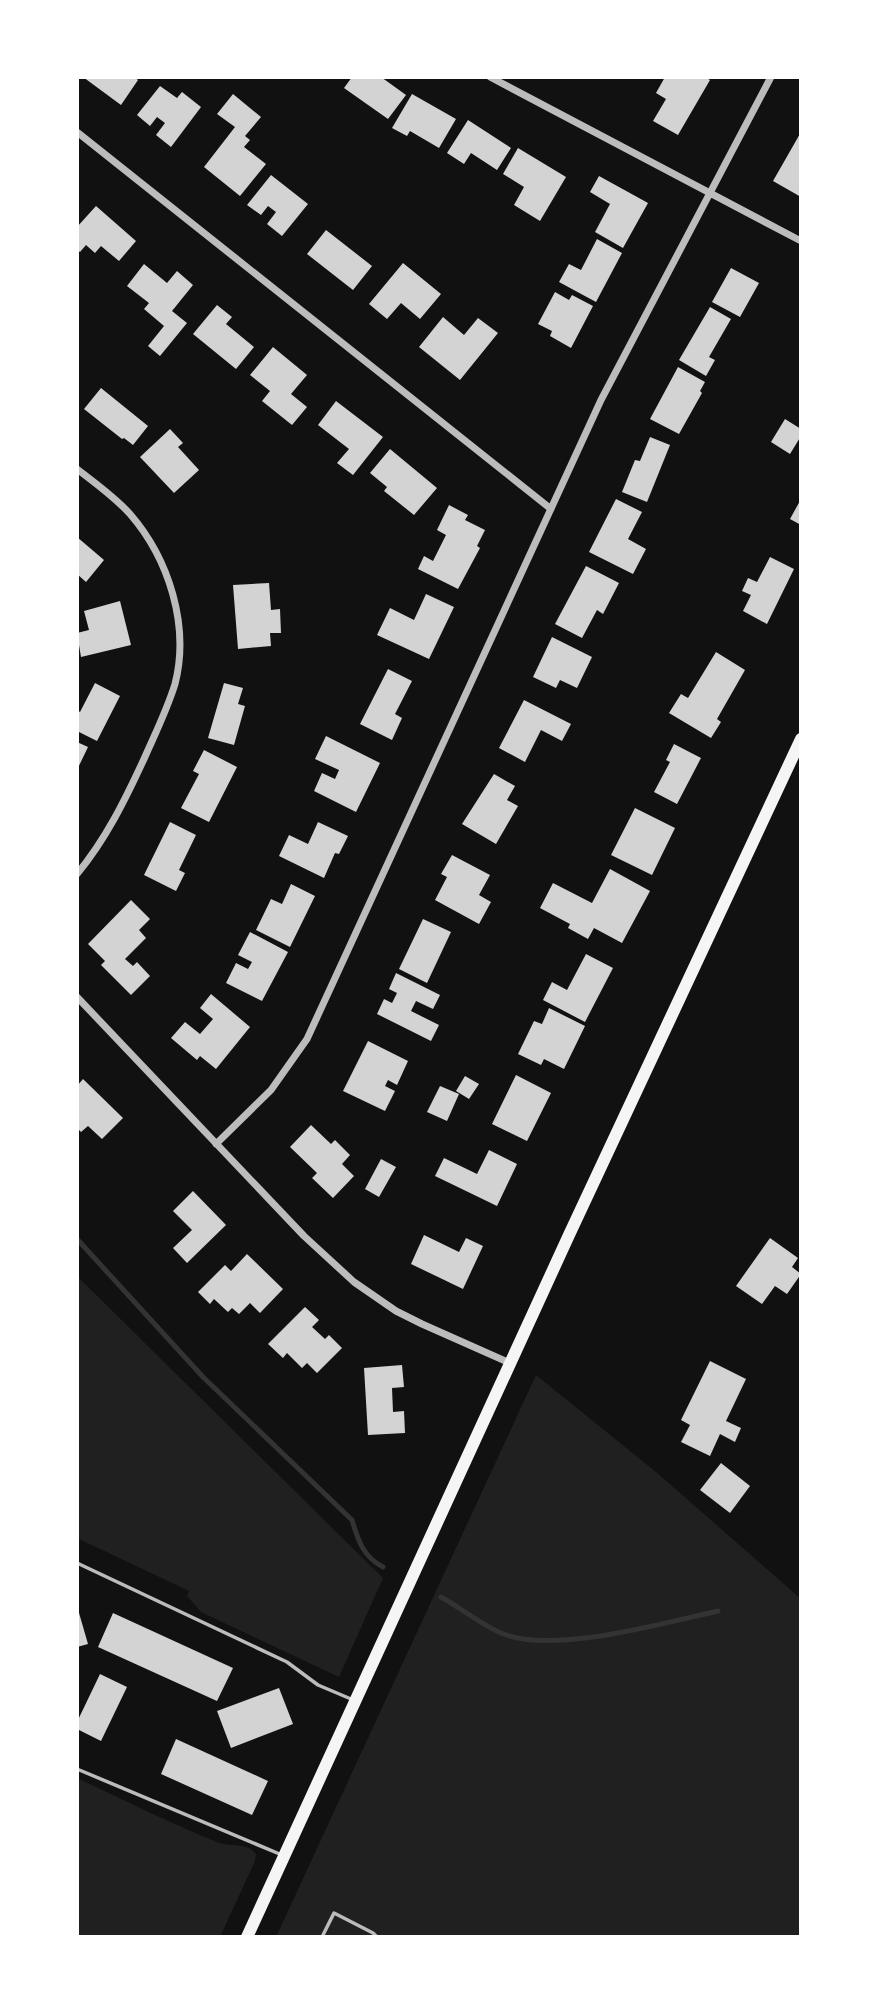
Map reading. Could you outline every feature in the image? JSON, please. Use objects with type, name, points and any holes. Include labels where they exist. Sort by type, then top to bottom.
[{"type":"main road","points":[[247,1937],[683,988],[801,739]]},
{"type":"street","points":[[490,77],[801,241]]},
{"type":"street","points":[[216,1144],[271,1090],[307,1039],[601,400],[771,77]]},
{"type":"street","points":[[77,132],[551,509]]},
{"type":"street","points":[[77,469],[116,500],[140,527],[167,574],[180,634],[178,668],[163,716],[116,818],[77,874]]},
{"type":"street","points":[[77,997],[304,1236],[354,1282],[396,1311],[510,1363]]},
{"type":"lane","points":[[77,1563],[287,1662],[318,1685],[356,1702]]},
{"type":"lane","points":[[77,1769],[284,1857]]},
{"type":"lane","points":[[322,1937],[334,1913],[377,1937]]},
{"type":"shaded area","points":[[77,1276],[383,1578],[339,1677],[201,1612],[187,1596],[189,1591],[77,1538]]},
{"type":"shaded area","points":[[536,1375],[656,1472],[801,1599],[801,1937],[276,1937]]},
{"type":"shaded area","points":[[77,1778],[199,1835],[222,1844],[248,1847],[256,1854],[220,1937],[77,1937]]},
{"type":"building","points":[[83,77],[134,77],[138,80],[121,105]]},
{"type":"building","points":[[352,77],[381,77],[406,95],[388,119],[344,88]]},
{"type":"building","points":[[665,77],[705,77],[710,80],[678,135],[653,121],[666,99],[656,93]]},
{"type":"building","points":[[160,86],[177,98],[182,92],[201,107],[171,147],[156,135],[165,123],[157,117],[150,126],[137,115]]},
{"type":"building","points":[[233,94],[261,117],[245,136],[250,140],[244,147],[266,164],[240,196],[204,167],[235,127],[217,114]]},
{"type":"building","points":[[412,94],[456,119],[439,148],[410,131],[407,136],[392,128]]},
{"type":"building","points":[[468,120],[511,148],[497,170],[471,153],[464,164],[447,153]]},
{"type":"building","points":[[801,132],[801,197],[773,181]]},
{"type":"building","points":[[518,148],[566,177],[540,221],[514,205],[524,187],[503,174]]},
{"type":"building","points":[[271,175],[308,204],[282,236],[267,224],[276,212],[268,206],[261,215],[247,205]]},
{"type":"building","points":[[599,176],[648,203],[623,248],[595,232],[610,204],[590,192]]},
{"type":"building","points":[[96,206],[136,241],[119,261],[101,246],[95,253],[86,245],[80,252],[77,250],[77,227]]},
{"type":"building","points":[[326,230],[372,266],[353,290],[307,254]]},
{"type":"building","points":[[597,239],[622,253],[596,302],[559,282],[569,264],[581,270]]},
{"type":"building","points":[[403,263],[441,294],[420,319],[401,303],[387,319],[369,304]]},
{"type":"building","points":[[144,264],[167,283],[177,271],[193,285],[172,311],[187,323],[160,356],[148,346],[164,326],[144,309],[149,303],[127,286]]},
{"type":"building","points":[[731,268],[759,283],[740,317],[712,302]]},
{"type":"building","points":[[555,292],[569,300],[572,295],[593,306],[571,348],[550,336],[552,331],[538,324]]},
{"type":"building","points":[[217,305],[232,317],[226,324],[254,347],[236,369],[193,334]]},
{"type":"building","points":[[710,307],[731,319],[709,357],[715,360],[706,376],[679,360]]},
{"type":"building","points":[[443,317],[464,335],[478,318],[498,333],[460,380],[419,347]]},
{"type":"building","points":[[273,347],[307,375],[291,394],[307,407],[292,425],[262,401],[270,391],[250,375]]},
{"type":"building","points":[[678,367],[705,382],[700,391],[702,393],[679,434],[650,419]]},
{"type":"building","points":[[101,388],[148,426],[133,445],[84,409]]},
{"type":"building","points":[[336,401],[383,437],[353,475],[337,463],[349,449],[318,425]]},
{"type":"building","points":[[785,419],[801,429],[801,436],[790,454],[771,442]]},
{"type":"building","points":[[170,429],[183,443],[178,447],[199,470],[174,493],[140,457]]},
{"type":"building","points":[[650,437],[670,445],[647,502],[622,492],[635,460],[640,461]]},
{"type":"building","points":[[390,449],[437,488],[414,515],[384,491],[387,487],[370,473]]},
{"type":"building","points":[[616,499],[642,512],[628,539],[646,549],[633,574],[589,552]]},
{"type":"building","points":[[801,499],[801,525],[790,519]]},
{"type":"building","points":[[449,505],[468,515],[465,520],[485,530],[477,546],[480,548],[458,589],[418,569],[424,556],[433,561],[446,535],[437,530]]},
{"type":"building","points":[[77,537],[104,560],[86,582],[77,574]]},
{"type":"building","points":[[770,557],[794,569],[767,624],[743,611],[751,595],[742,591],[748,578],[757,582]]},
{"type":"building","points":[[586,566],[619,583],[603,614],[597,610],[582,638],[555,624]]},
{"type":"building","points":[[269,583],[271,610],[280,609],[281,633],[270,633],[271,646],[238,649],[233,585]]},
{"type":"building","points":[[426,594],[454,607],[429,659],[377,635],[390,608],[414,620]]},
{"type":"building","points":[[120,601],[131,645],[81,657],[77,633],[89,630],[84,611]]},
{"type":"building","points":[[552,637],[592,657],[577,688],[560,680],[556,688],[533,677]]},
{"type":"building","points":[[716,652],[745,670],[717,719],[721,722],[711,738],[669,713],[681,694],[688,698]]},
{"type":"building","points":[[388,669],[412,681],[395,714],[402,718],[392,740],[360,724]]},
{"type":"building","points":[[95,683],[120,696],[97,741],[77,731],[77,710],[80,712]]},
{"type":"building","points":[[224,683],[243,688],[238,704],[245,706],[234,745],[208,738]]},
{"type":"building","points":[[524,700],[571,724],[562,741],[541,730],[525,762],[499,748]]},
{"type":"building","points":[[326,736],[380,763],[356,812],[314,791],[322,773],[335,779],[339,770],[315,759]]},
{"type":"building","points":[[77,742],[88,747],[77,770]]},
{"type":"building","points":[[674,744],[701,758],[677,804],[654,792],[670,762],[666,760]]},
{"type":"building","points":[[204,750],[237,767],[209,822],[181,808],[199,774],[193,771]]},
{"type":"building","points":[[494,774],[515,786],[507,800],[518,806],[496,844],[462,824]]},
{"type":"building","points":[[635,808],[675,828],[652,875],[611,855]]},
{"type":"building","points":[[170,822],[196,835],[179,870],[185,873],[176,891],[144,875]]},
{"type":"building","points":[[318,822],[348,836],[339,854],[335,853],[324,878],[279,856],[289,835],[308,844]]},
{"type":"building","points":[[452,855],[490,875],[479,895],[491,902],[479,924],[435,900],[447,877],[441,874]]},
{"type":"building","points":[[610,869],[650,891],[622,943],[594,928],[588,939],[568,928],[570,924],[540,908],[553,883],[592,903]]},
{"type":"building","points":[[291,884],[315,896],[290,947],[256,930],[271,899],[282,904]]},
{"type":"building","points":[[131,900],[150,919],[139,930],[146,938],[125,959],[133,966],[137,962],[150,976],[131,995],[101,965],[105,961],[88,944]]},
{"type":"building","points":[[423,919],[451,932],[427,983],[399,969]]},
{"type":"building","points":[[250,932],[288,952],[262,1001],[226,983],[236,963],[248,969],[252,962],[238,955]]},
{"type":"building","points":[[586,954],[613,968],[585,1022],[543,1000],[552,982],[567,990]]},
{"type":"building","points":[[396,973],[440,995],[433,1009],[416,1001],[411,1011],[439,1025],[431,1041],[377,1014],[384,999],[392,1003],[397,993],[389,989]]},
{"type":"building","points":[[211,994],[250,1027],[216,1069],[200,1056],[197,1060],[171,1038],[185,1022],[200,1034],[213,1019],[200,1008]]},
{"type":"building","points":[[549,1008],[585,1026],[564,1069],[544,1059],[541,1065],[518,1054],[534,1021],[542,1024]]},
{"type":"building","points":[[368,1041],[408,1061],[397,1085],[388,1080],[385,1086],[395,1091],[385,1111],[343,1091]]},
{"type":"building","points":[[516,1075],[551,1093],[527,1141],[492,1124]]},
{"type":"building","points":[[465,1076],[479,1084],[469,1099],[456,1091]]},
{"type":"building","points":[[83,1079],[123,1118],[102,1139],[88,1126],[81,1132],[77,1128],[77,1086]]},
{"type":"building","points":[[440,1086],[459,1094],[447,1121],[427,1112]]},
{"type":"building","points":[[311,1125],[331,1144],[335,1140],[350,1155],[342,1164],[354,1176],[333,1198],[312,1178],[317,1173],[290,1147]]},
{"type":"building","points":[[489,1150],[517,1164],[497,1206],[435,1176],[444,1158],[477,1174]]},
{"type":"building","points":[[381,1159],[396,1167],[379,1197],[365,1189]]},
{"type":"building","points":[[193,1191],[226,1225],[187,1263],[173,1248],[192,1230],[173,1211]]},
{"type":"building","points":[[424,1235],[459,1252],[466,1238],[483,1246],[463,1289],[411,1264]]},
{"type":"building","points":[[770,1238],[798,1258],[792,1267],[801,1274],[787,1294],[775,1286],[762,1304],[736,1286]]},
{"type":"building","points":[[247,1254],[283,1289],[260,1313],[250,1303],[239,1314],[232,1308],[228,1312],[214,1299],[210,1304],[198,1292],[225,1265],[231,1271]]},
{"type":"building","points":[[305,1307],[319,1320],[312,1327],[325,1339],[329,1335],[342,1348],[317,1373],[307,1363],[302,1368],[287,1353],[283,1358],[268,1344]]},
{"type":"building","points":[[710,1361],[746,1379],[726,1421],[741,1428],[735,1442],[720,1434],[710,1456],[681,1442],[690,1425],[681,1420]]},
{"type":"building","points":[[402,1365],[404,1387],[392,1388],[393,1412],[404,1411],[405,1433],[368,1435],[364,1368]]},
{"type":"building","points":[[721,1463],[750,1486],[730,1513],[700,1490]]},
{"type":"building","points":[[77,1606],[88,1644],[77,1647]]},
{"type":"building","points":[[113,1613],[233,1668],[217,1701],[98,1647]]},
{"type":"building","points":[[100,1674],[127,1687],[101,1741],[77,1729],[77,1722]]},
{"type":"building","points":[[279,1688],[293,1724],[231,1748],[217,1711]]},
{"type":"building","points":[[176,1739],[268,1781],[252,1815],[161,1774]]},
{"type":"waterway","points":[[77,1239],[203,1377],[352,1520],[366,1553],[383,1567]]},
{"type":"waterway","points":[[441,1597],[501,1633],[523,1639],[549,1641],[608,1635],[718,1611]]}]
